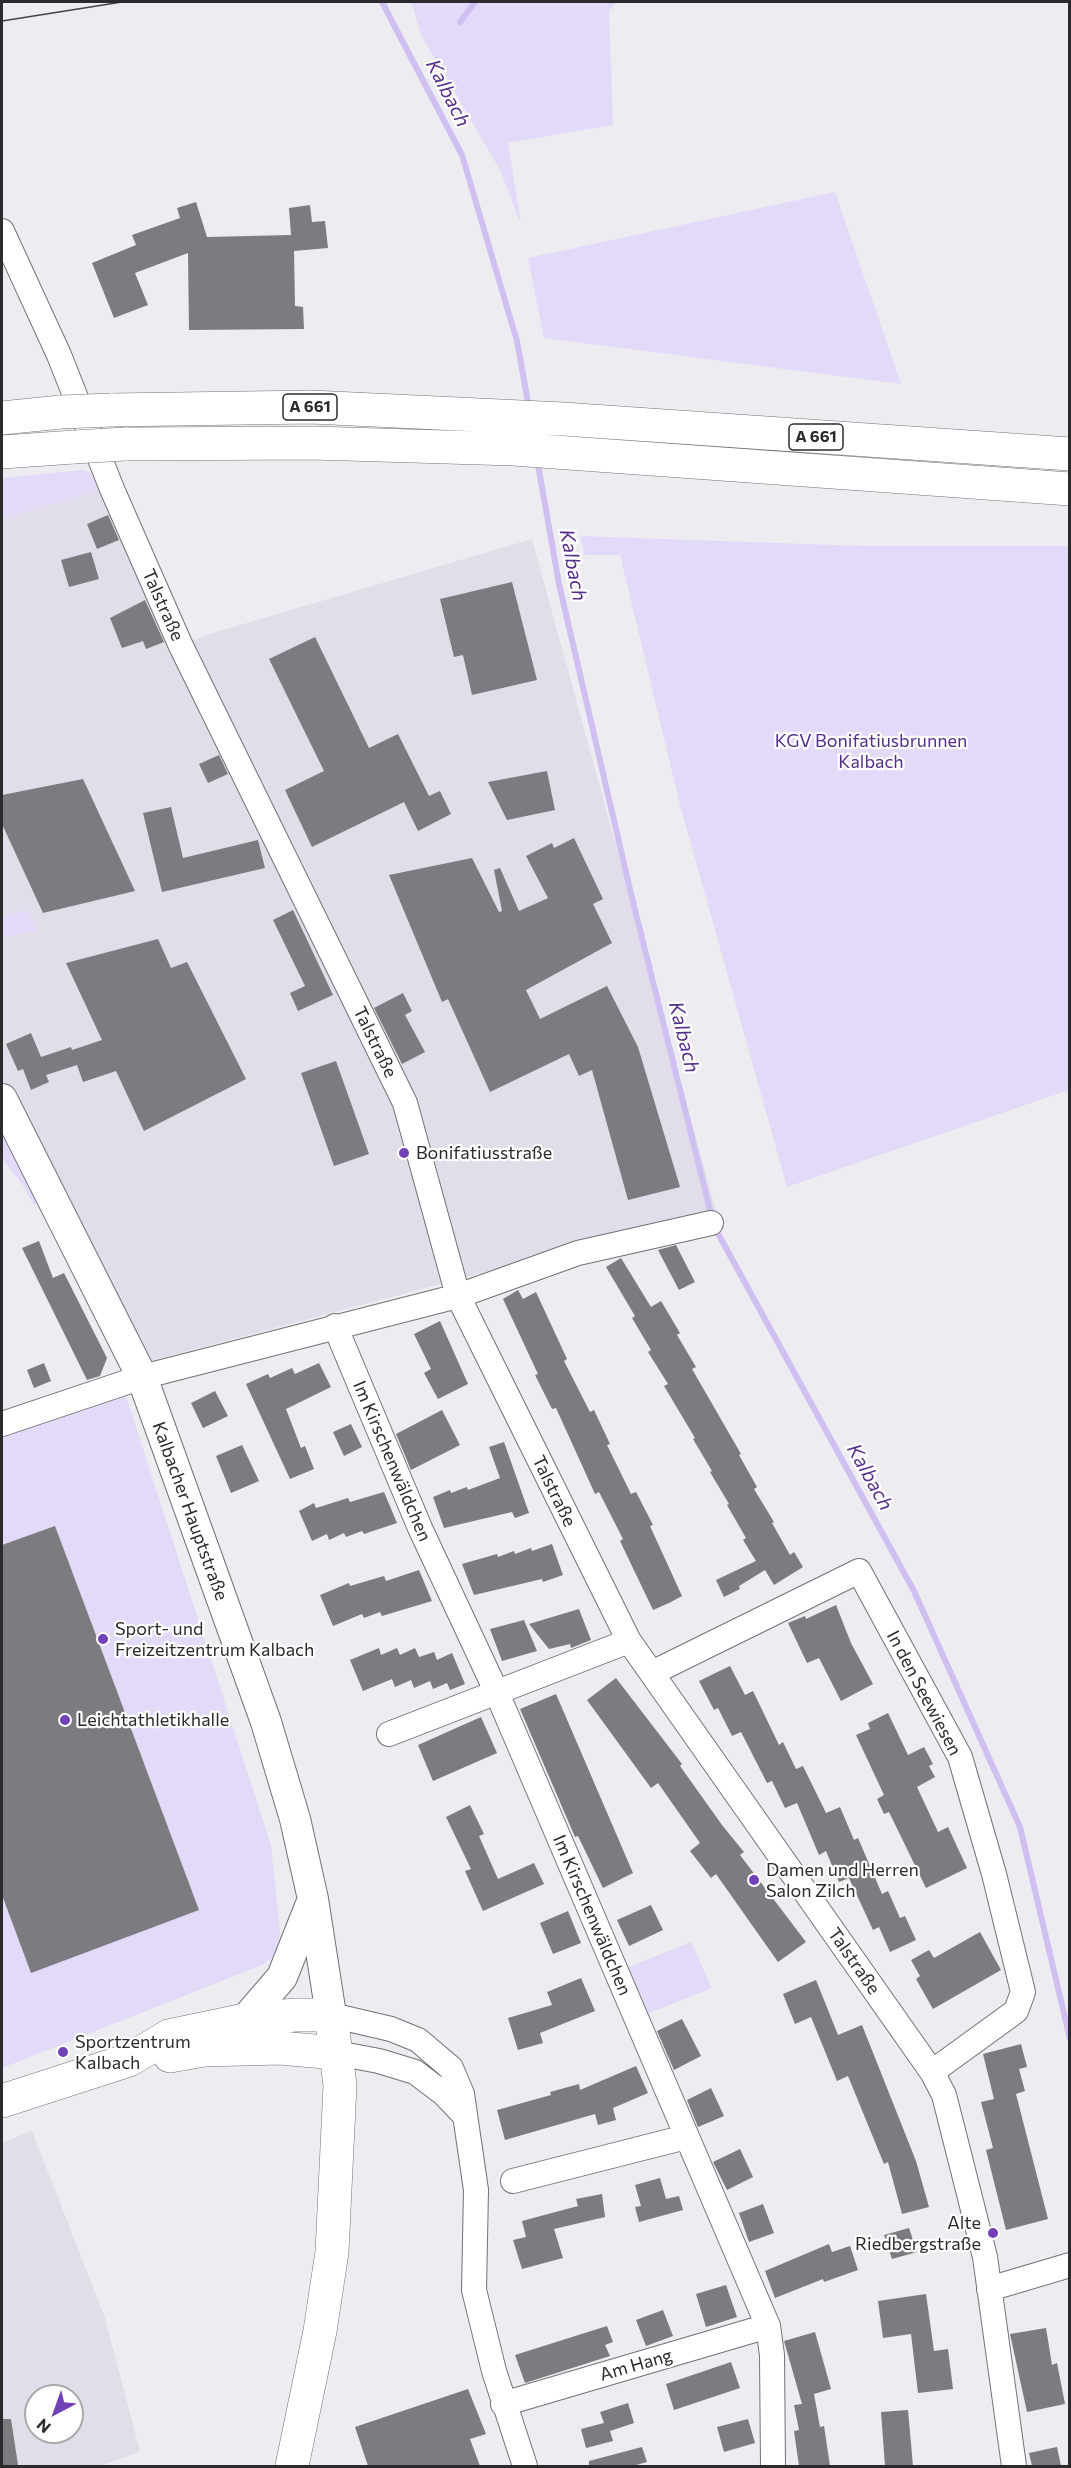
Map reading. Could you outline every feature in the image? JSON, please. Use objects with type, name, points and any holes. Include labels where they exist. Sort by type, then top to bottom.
[{"type":"main road","name":"A 661","points":[[2,418],[61,412],[311,407],[563,418],[1070,454]]},
{"type":"main road","name":"A 661","points":[[2,452],[124,444],[313,442],[513,449],[1070,489]]},
{"type":"main road","points":[[2,2101],[129,2060],[169,2036],[245,2020],[295,2015],[331,2015]]},
{"type":"main road","name":"Kalbacher Hauptstraße","points":[[292,2466],[320,2331],[332,2252],[340,2085],[331,2015]]},
{"type":"main road","points":[[129,2060],[166,2057],[204,2050],[293,2048],[336,2053]]},
{"type":"street","name":"Talstraße","points":[[2,231],[59,355],[112,489],[180,644],[405,1103],[458,1296],[629,1641],[932,2072],[944,2095],[985,2257],[1014,2466]]},
{"type":"street","name":"Kalbacher Hauptstraße","points":[[2,1099],[142,1377],[266,1722],[295,1819],[313,1899],[331,2015]]},
{"type":"street","points":[[2,1424],[142,1377],[458,1296],[578,1253],[711,1223]]},
{"type":"street","name":"Im Kirschenwäldchen","points":[[335,1326],[420,1528],[497,1693],[768,2326],[772,2355],[773,2466]]},
{"type":"street","name":"In den Seewiesen","points":[[652,1673],[859,1571],[960,1757],[994,1874],[1023,1992],[1016,2010],[1007,2018],[932,2072]]},
{"type":"street","points":[[388,1734],[629,1641]]},
{"type":"street","points":[[245,2020],[282,1977],[313,1899]]},
{"type":"street","points":[[331,2015],[391,2029],[418,2040],[451,2068],[462,2094],[476,2190],[474,2290],[503,2404],[525,2466]]},
{"type":"street","points":[[336,2053],[379,2061],[415,2072],[444,2094],[465,2116]]},
{"type":"street","points":[[513,2181],[686,2137]]},
{"type":"street","points":[[989,2289],[1066,2266]]},
{"type":"street","name":"Am Hang","points":[[503,2404],[768,2326]]},
{"type":"shaded area","points":[[117,471],[193,641],[206,635],[532,539],[716,1211],[150,1361],[2,1084],[2,480]]},
{"type":"shaded area","points":[[32,2131],[105,2318],[140,2452],[100,2466],[2,2466],[2,2143]]},
{"type":"green space","points":[[409,2],[617,2],[609,11],[613,125],[508,143],[521,224],[500,170],[420,33],[413,6]]},
{"type":"green space","points":[[835,192],[901,384],[544,338],[528,258]]},
{"type":"green space","points":[[83,470],[102,477],[106,488],[2,519],[2,478]]},
{"type":"green space","name":"KGV Bonifatiusbrunnen Kalbach","points":[[580,536],[861,546],[1069,546],[1069,1090],[787,1187],[680,805],[620,555],[585,555]]},
{"type":"green space","points":[[27,910],[37,930],[2,938],[2,915]]},
{"type":"green space","points":[[2,1134],[39,1205],[33,1204],[24,1187],[2,1158]]},
{"type":"green space","name":"Sport- und Freizeitzentrum Kalbach","points":[[124,1390],[271,1845],[282,1951],[262,1965],[2,2068],[2,1433]]},
{"type":"green space","points":[[691,1942],[712,1988],[647,2014],[626,1968]]},
{"type":"building","points":[[196,202],[207,237],[291,235],[289,208],[310,205],[312,222],[325,221],[328,248],[294,251],[295,306],[303,307],[304,329],[189,330],[188,253],[135,273],[148,305],[114,318],[92,263],[136,245],[132,235],[180,218],[177,208]]},
{"type":"building","points":[[108,515],[119,540],[97,549],[87,524]]},
{"type":"building","points":[[91,552],[99,579],[69,587],[61,560]]},
{"type":"building","points":[[512,582],[537,680],[472,695],[463,655],[454,657],[440,599]]},
{"type":"building","points":[[145,600],[164,642],[146,649],[143,641],[122,648],[110,618]]},
{"type":"building","points":[[315,637],[369,748],[398,734],[429,796],[440,791],[451,814],[418,831],[404,802],[312,847],[285,790],[324,771],[269,659]]},
{"type":"building","points":[[219,755],[228,774],[208,783],[199,764]]},
{"type":"building","points":[[547,771],[555,810],[507,820],[488,782]]},
{"type":"building","points":[[83,779],[135,891],[43,913],[2,824],[2,795]]},
{"type":"building","points":[[171,807],[183,858],[258,840],[265,868],[162,892],[143,813]]},
{"type":"building","points":[[574,838],[603,899],[593,904],[612,943],[526,990],[540,1019],[607,986],[638,1047],[680,1187],[628,1200],[592,1070],[579,1076],[569,1054],[490,1092],[448,999],[442,1002],[389,875],[472,858],[499,912],[502,911],[494,870],[500,868],[519,911],[548,898],[526,856],[552,843],[554,848]]},
{"type":"building","points":[[293,910],[333,995],[298,1011],[290,993],[305,986],[273,920]]},
{"type":"building","points":[[158,939],[171,968],[187,962],[246,1079],[144,1131],[116,1071],[83,1082],[77,1065],[46,1075],[49,1082],[31,1090],[23,1069],[18,1071],[6,1044],[31,1033],[41,1057],[102,1040],[66,963]]},
{"type":"building","points":[[403,993],[412,1011],[405,1015],[425,1052],[402,1064],[374,1008]]},
{"type":"building","points":[[336,1061],[369,1154],[334,1166],[301,1073]]},
{"type":"building","points":[[39,1241],[53,1278],[64,1273],[107,1358],[100,1376],[87,1380],[22,1248]]},
{"type":"building","points":[[676,1245],[695,1282],[679,1290],[658,1250]]},
{"type":"building","points":[[621,1258],[651,1307],[661,1301],[680,1333],[677,1335],[696,1367],[692,1369],[741,1454],[739,1455],[757,1487],[754,1489],[790,1555],[794,1552],[803,1567],[774,1585],[765,1570],[739,1586],[740,1589],[724,1597],[716,1580],[756,1561],[743,1540],[746,1538],[693,1439],[695,1438],[664,1386],[668,1384],[648,1352],[651,1350],[632,1318],[635,1316],[606,1267]]},
{"type":"building","points":[[518,1290],[523,1299],[536,1292],[567,1359],[564,1361],[590,1412],[594,1410],[610,1444],[607,1445],[631,1494],[636,1492],[653,1525],[650,1526],[682,1596],[669,1603],[653,1610],[620,1541],[623,1539],[599,1492],[595,1494],[556,1408],[552,1409],[535,1375],[538,1374],[503,1299]]},
{"type":"building","points":[[440,1321],[468,1384],[438,1399],[424,1373],[431,1369],[414,1334]]},
{"type":"building","points":[[44,1363],[51,1381],[34,1388],[27,1370]]},
{"type":"building","points":[[319,1363],[331,1387],[286,1409],[301,1448],[305,1446],[314,1469],[290,1479],[246,1384],[268,1374],[270,1378],[292,1368],[295,1374]]},
{"type":"building","points":[[215,1391],[228,1416],[203,1428],[191,1403]]},
{"type":"building","points":[[442,1410],[460,1445],[411,1470],[396,1434]]},
{"type":"building","points":[[351,1424],[362,1447],[344,1456],[333,1432]]},
{"type":"building","points":[[504,1442],[529,1513],[515,1518],[512,1512],[444,1528],[433,1497],[450,1490],[451,1493],[467,1487],[468,1490],[500,1478],[489,1447]]},
{"type":"building","points":[[242,1445],[259,1481],[231,1493],[216,1456]]},
{"type":"building","points":[[384,1492],[397,1523],[364,1534],[362,1531],[346,1537],[344,1533],[329,1540],[327,1534],[312,1541],[299,1511],[314,1503],[316,1508],[348,1498],[350,1502]]},
{"type":"building","name":"Leichtathletikhalle","points":[[55,1526],[199,1910],[31,1973],[2,1895],[2,1545]]},
{"type":"building","points":[[552,1544],[563,1575],[543,1582],[542,1579],[474,1595],[462,1564],[497,1554],[498,1557],[514,1551],[515,1554],[531,1548],[532,1551]]},
{"type":"building","points":[[419,1570],[432,1601],[382,1616],[380,1612],[364,1618],[362,1614],[333,1626],[320,1595],[349,1583],[350,1586],[384,1576],[386,1581]]},
{"type":"building","points":[[836,1605],[851,1643],[873,1684],[841,1701],[819,1658],[807,1663],[788,1623],[805,1616],[806,1619]]},
{"type":"building","points":[[579,1609],[591,1640],[571,1648],[570,1644],[549,1649],[529,1624]]},
{"type":"building","points":[[524,1620],[537,1651],[502,1661],[490,1629]]},
{"type":"building","points":[[379,1648],[381,1655],[397,1648],[400,1655],[415,1648],[419,1657],[434,1652],[437,1660],[452,1653],[465,1684],[450,1690],[447,1683],[433,1689],[430,1681],[414,1688],[411,1680],[395,1687],[392,1679],[363,1691],[350,1660]]},
{"type":"building","points":[[730,1666],[745,1695],[753,1691],[779,1745],[783,1742],[796,1769],[803,1766],[826,1813],[840,1807],[854,1840],[858,1838],[882,1894],[888,1891],[900,1918],[905,1916],[916,1940],[890,1952],[879,1927],[873,1930],[849,1878],[839,1882],[826,1851],[819,1855],[797,1803],[785,1808],[772,1781],[767,1783],[741,1732],[732,1736],[718,1708],[714,1710],[699,1681]]},
{"type":"building","points":[[616,1678],[682,1764],[680,1766],[744,1852],[740,1855],[806,1942],[778,1962],[716,1874],[711,1878],[690,1851],[700,1843],[658,1783],[651,1788],[587,1700]]},
{"type":"building","points":[[556,1694],[633,1873],[603,1888],[578,1836],[575,1837],[520,1709]]},
{"type":"building","points":[[888,1713],[908,1755],[924,1747],[933,1764],[929,1766],[935,1777],[917,1787],[938,1832],[948,1827],[967,1868],[926,1888],[889,1812],[884,1814],[877,1799],[884,1795],[856,1735],[870,1729],[868,1723]]},
{"type":"building","points":[[481,1717],[497,1753],[433,1781],[418,1745]]},
{"type":"building","points":[[470,1805],[484,1834],[479,1836],[498,1879],[534,1863],[544,1884],[483,1911],[465,1871],[471,1869],[446,1817]]},
{"type":"building","points":[[651,1905],[663,1930],[629,1946],[617,1920]]},
{"type":"building","points":[[568,1911],[581,1943],[553,1954],[540,1923]]},
{"type":"building","points":[[980,1932],[1001,1970],[933,2009],[916,1979],[920,1976],[911,1960],[929,1950],[934,1958]]},
{"type":"building","points":[[581,1978],[595,2011],[540,2033],[543,2043],[518,2050],[508,2018],[552,2005],[547,1992]]},
{"type":"building","points":[[816,1980],[838,2035],[862,2025],[916,2161],[929,2207],[902,2214],[888,2162],[884,2164],[848,2076],[837,2081],[811,2017],[795,2024],[783,1994]]},
{"type":"building","points":[[682,2019],[701,2056],[674,2070],[657,2031]]},
{"type":"building","points":[[1021,2044],[1027,2067],[1019,2069],[1025,2091],[1016,2094],[1048,2219],[1006,2230],[986,2150],[993,2148],[981,2102],[994,2099],[983,2054]]},
{"type":"building","points":[[636,2066],[648,2093],[613,2108],[616,2120],[598,2125],[595,2114],[505,2140],[497,2110],[551,2095],[550,2092],[579,2084],[580,2090]]},
{"type":"building","points":[[711,2088],[724,2116],[698,2127],[687,2100]]},
{"type":"building","points":[[740,2149],[753,2177],[727,2190],[713,2162]]},
{"type":"building","points":[[660,2178],[666,2199],[679,2196],[683,2210],[639,2222],[635,2207],[641,2206],[635,2185]]},
{"type":"building","points":[[602,2194],[605,2217],[554,2229],[563,2258],[522,2269],[513,2240],[526,2237],[522,2221],[578,2206],[576,2199]]},
{"type":"building","points":[[763,2204],[774,2233],[749,2242],[739,2213]]},
{"type":"building","points":[[909,2228],[917,2252],[892,2259],[884,2235]]},
{"type":"building","points":[[829,2244],[832,2252],[850,2246],[858,2270],[824,2282],[823,2279],[775,2298],[765,2271]]},
{"type":"building","points":[[726,2285],[737,2317],[706,2327],[696,2294]]},
{"type":"building","points":[[926,2294],[934,2351],[948,2349],[953,2389],[918,2393],[911,2334],[883,2338],[878,2301]]},
{"type":"building","points":[[663,2310],[673,2336],[646,2346],[636,2320]]},
{"type":"building","points":[[607,2326],[613,2342],[605,2345],[610,2356],[525,2383],[515,2355]]},
{"type":"building","points":[[1046,2328],[1052,2365],[1057,2363],[1065,2404],[1027,2412],[1010,2334]]},
{"type":"building","points":[[815,2332],[831,2389],[814,2394],[820,2427],[824,2426],[830,2466],[799,2466],[794,2431],[799,2430],[794,2405],[802,2404],[784,2341]]},
{"type":"building","points":[[731,2362],[740,2388],[674,2410],[666,2384]]},
{"type":"building","points":[[468,2389],[486,2434],[470,2439],[480,2466],[368,2466],[355,2427]]},
{"type":"building","points":[[628,2403],[634,2423],[610,2431],[613,2441],[586,2448],[581,2429],[604,2423],[600,2412]]},
{"type":"building","points":[[908,2410],[913,2466],[885,2466],[881,2412]]},
{"type":"building","points":[[2,2419],[11,2419],[18,2465],[2,2466]]},
{"type":"building","points":[[748,2419],[755,2443],[724,2452],[717,2427]]},
{"type":"building","points":[[642,2447],[647,2462],[633,2466],[589,2466],[589,2461]]},
{"type":"building","points":[[1057,2447],[1061,2466],[1032,2466],[1029,2453]]},
{"type":"waterway","name":"Kalbach","points":[[382,2],[462,155],[517,341],[529,408]]},
{"type":"waterway","points":[[460,22],[475,2]]},
{"type":"waterway","name":"Kalbach","points":[[537,459],[559,584],[632,898],[712,1218]]},
{"type":"waterway","name":"Kalbach","points":[[715,1228],[914,1591],[1020,1827],[1070,2039]]},
{"type":"tram line","points":[[2,21],[122,2]]},
{"type":"place","name":"Bonifatiusstraße","points":[[404,1153]]},
{"type":"place","name":"Sport- und Freizeitzentrum Kalbach","points":[[103,1639]]},
{"type":"place","name":"Leichtathletikhalle","points":[[65,1720]]},
{"type":"place","name":"Damen und Herren Salon Zilch","points":[[754,1880]]},
{"type":"place","name":"Sportzentrum Kalbach","points":[[63,2052]]},
{"type":"place","name":"Alte Riedbergstraße","points":[[993,2233]]}]
